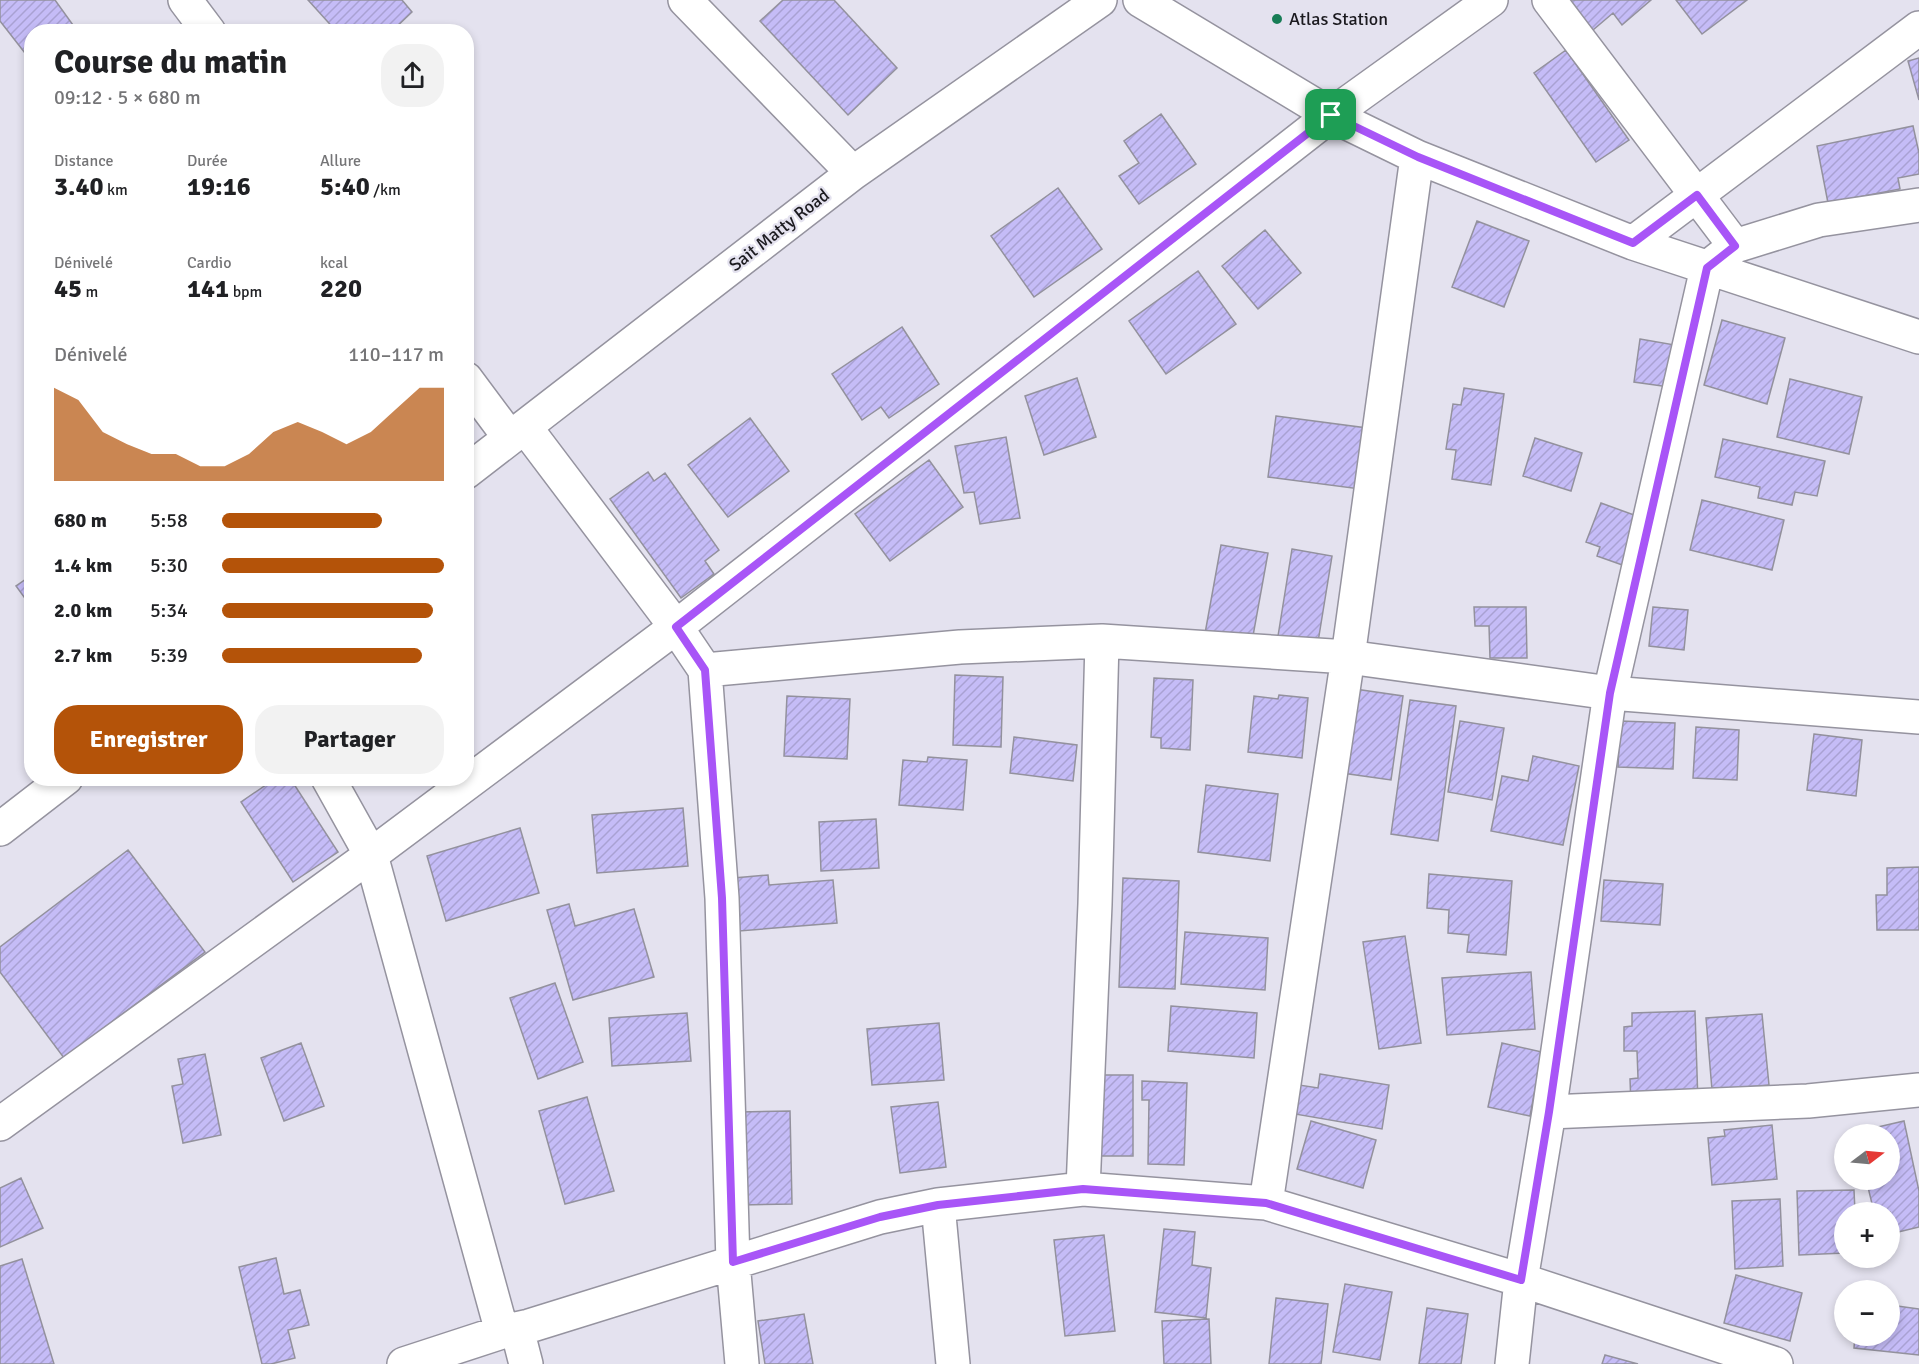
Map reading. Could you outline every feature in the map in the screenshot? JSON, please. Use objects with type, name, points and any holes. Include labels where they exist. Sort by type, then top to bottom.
[{"type":"street","points":[[185,0],[203,24]]},
{"type":"street","points":[[685,0],[853,173]]},
{"type":"street","name":"Sait Matty Road","points":[[474,466],[853,173],[1100,0]]},
{"type":"street","points":[[1140,0],[1331,115],[1418,157],[1633,243],[1919,338]]},
{"type":"street","points":[[474,778],[676,627],[1331,115],[1491,0]]},
{"type":"street","points":[[1549,0],[1735,246]]},
{"type":"street","points":[[1633,243],[1919,28]]},
{"type":"street","points":[[1266,1203],[1348,657],[1418,157]]},
{"type":"street","points":[[1512,1364],[1521,1280],[1549,1112],[1610,693],[1707,268],[1735,246],[1819,220],[1919,205]]},
{"type":"street","points":[[474,387],[518,433],[676,627],[705,670],[722,898],[733,1262],[742,1364]]},
{"type":"street","points":[[705,670],[960,647],[1102,641],[1348,657],[1610,693],[1919,717]]},
{"type":"street","points":[[1083,1189],[1095,904],[1102,641]]},
{"type":"street","points":[[0,829],[56,786]]},
{"type":"street","points":[[332,786],[371,855],[509,1330],[526,1364]]},
{"type":"street","points":[[0,1124],[463,786]]},
{"type":"street","points":[[1549,1112],[1808,1101],[1919,1090]]},
{"type":"street","points":[[404,1364],[880,1217],[938,1205],[1083,1189],[1266,1203],[1521,1280],[1776,1364]]},
{"type":"street","points":[[938,1205],[953,1364]]},
{"type":"building","points":[[0,0],[55,0],[72,24],[24,24],[24,52],[0,21]]},
{"type":"building","points":[[308,0],[402,0],[412,12],[399,24],[330,24]]},
{"type":"building","points":[[783,0],[834,0],[897,68],[848,115],[760,21]]},
{"type":"building","points":[[1568,0],[1651,0],[1622,25],[1613,13],[1593,30]]},
{"type":"building","points":[[1676,0],[1747,0],[1702,34]]},
{"type":"building","points":[[1566,50],[1629,140],[1596,162],[1534,73]]},
{"type":"building","points":[[1919,58],[1919,100],[1908,61]]},
{"type":"building","points":[[1161,114],[1196,164],[1139,204],[1119,176],[1139,163],[1124,141]]},
{"type":"building","points":[[1913,126],[1919,153],[1919,174],[1898,178],[1900,189],[1828,203],[1817,146]]},
{"type":"building","points":[[1058,188],[1102,249],[1034,297],[991,236]]},
{"type":"building","points":[[1477,221],[1529,241],[1504,307],[1452,287]]},
{"type":"building","points":[[1265,230],[1301,273],[1258,309],[1222,266]]},
{"type":"building","points":[[1198,271],[1236,324],[1166,374],[1129,321]]},
{"type":"building","points":[[1722,320],[1785,338],[1767,404],[1704,385]]},
{"type":"building","points":[[902,327],[939,384],[889,418],[881,407],[862,420],[832,374]]},
{"type":"building","points":[[1640,339],[1675,345],[1669,387],[1634,382]]},
{"type":"building","points":[[1077,378],[1096,437],[1044,455],[1025,396]]},
{"type":"building","points":[[1790,379],[1862,397],[1849,454],[1777,437]]},
{"type":"building","points":[[1464,388],[1504,394],[1491,485],[1452,479],[1456,450],[1446,449],[1453,404],[1461,405]]},
{"type":"building","points":[[1276,416],[1367,428],[1360,489],[1268,477]]},
{"type":"building","points":[[750,418],[789,471],[728,517],[688,465]]},
{"type":"building","points":[[1006,437],[1020,518],[980,524],[974,492],[964,493],[955,446]]},
{"type":"building","points":[[1535,438],[1582,453],[1571,491],[1523,476]]},
{"type":"building","points":[[1723,439],[1825,461],[1817,496],[1795,492],[1792,505],[1758,498],[1760,487],[1715,477]]},
{"type":"building","points":[[929,460],[963,507],[890,561],[855,514]]},
{"type":"building","points":[[648,472],[654,481],[665,473],[719,550],[705,561],[714,574],[681,598],[610,499]]},
{"type":"building","points":[[1702,500],[1784,520],[1772,570],[1690,550]]},
{"type":"building","points":[[1601,503],[1645,519],[1628,567],[1597,556],[1600,547],[1586,542]]},
{"type":"building","points":[[1221,545],[1268,553],[1251,647],[1204,639]]},
{"type":"building","points":[[1292,549],[1332,556],[1318,642],[1278,636]]},
{"type":"building","points":[[24,580],[24,597],[16,586]]},
{"type":"building","points":[[1474,607],[1526,607],[1527,658],[1490,658],[1489,626],[1475,626]]},
{"type":"building","points":[[1653,607],[1688,610],[1684,650],[1649,646]]},
{"type":"building","points":[[955,675],[1003,677],[1001,747],[953,745]]},
{"type":"building","points":[[1154,678],[1193,680],[1190,750],[1161,748],[1161,738],[1151,737]]},
{"type":"building","points":[[1348,688],[1403,696],[1391,780],[1335,772]]},
{"type":"building","points":[[1279,695],[1308,698],[1302,758],[1248,752],[1254,696],[1278,699]]},
{"type":"building","points":[[787,696],[850,699],[847,759],[784,756]]},
{"type":"building","points":[[1410,700],[1456,706],[1438,841],[1391,834]]},
{"type":"building","points":[[1460,721],[1504,728],[1492,800],[1448,792]]},
{"type":"building","points":[[1620,721],[1675,723],[1673,769],[1618,767]]},
{"type":"building","points":[[1696,727],[1739,730],[1737,780],[1693,778]]},
{"type":"building","points":[[1814,734],[1862,740],[1856,796],[1807,790]]},
{"type":"building","points":[[1014,737],[1077,745],[1073,781],[1010,773]]},
{"type":"building","points":[[1533,756],[1579,766],[1563,845],[1491,831],[1502,776],[1528,781]]},
{"type":"building","points":[[928,757],[967,760],[963,810],[899,805],[903,760],[927,762]]},
{"type":"building","points":[[1206,785],[1278,794],[1270,861],[1198,852]]},
{"type":"building","points":[[264,786],[295,786],[338,852],[293,882],[241,802]]},
{"type":"building","points":[[683,808],[688,866],[597,873],[592,815]]},
{"type":"building","points":[[876,819],[879,868],[821,871],[819,822]]},
{"type":"building","points":[[520,828],[539,893],[446,921],[427,856]]},
{"type":"building","points":[[128,850],[205,952],[64,1058],[0,972],[0,947]]},
{"type":"building","points":[[1919,867],[1919,930],[1877,930],[1876,895],[1887,895],[1887,868]]},
{"type":"building","points":[[1429,874],[1512,881],[1506,955],[1467,952],[1469,935],[1448,933],[1449,910],[1427,908]]},
{"type":"building","points":[[768,875],[769,885],[833,880],[837,923],[739,931],[734,878]]},
{"type":"building","points":[[1123,878],[1179,881],[1175,989],[1119,987]]},
{"type":"building","points":[[1604,880],[1663,884],[1660,925],[1601,921]]},
{"type":"building","points":[[569,904],[575,926],[634,909],[654,977],[573,1000],[547,910]]},
{"type":"building","points":[[1185,932],[1268,938],[1265,990],[1181,984]]},
{"type":"building","points":[[1405,936],[1421,1043],[1379,1049],[1363,942]]},
{"type":"building","points":[[1531,972],[1535,1029],[1447,1035],[1442,978]]},
{"type":"building","points":[[555,983],[583,1062],[538,1079],[510,998]]},
{"type":"building","points":[[1171,1006],[1257,1013],[1254,1058],[1168,1051]]},
{"type":"building","points":[[1695,1011],[1698,1103],[1631,1105],[1630,1079],[1638,1078],[1637,1051],[1624,1051],[1624,1027],[1632,1026],[1632,1013]]},
{"type":"building","points":[[687,1013],[691,1061],[612,1066],[609,1018]]},
{"type":"building","points":[[1762,1014],[1769,1085],[1712,1090],[1706,1018]]},
{"type":"building","points":[[939,1023],[944,1080],[872,1085],[867,1029]]},
{"type":"building","points":[[301,1043],[324,1106],[284,1121],[261,1058]]},
{"type":"building","points":[[1502,1043],[1542,1052],[1530,1116],[1488,1107]]},
{"type":"building","points":[[205,1054],[221,1135],[183,1143],[172,1086],[183,1084],[178,1059]]},
{"type":"building","points":[[1320,1074],[1389,1085],[1382,1129],[1289,1113],[1293,1084],[1318,1088]]},
{"type":"building","points":[[1092,1075],[1133,1075],[1133,1156],[1092,1156]]},
{"type":"building","points":[[1142,1081],[1187,1083],[1184,1165],[1148,1164],[1149,1100],[1142,1100]]},
{"type":"building","points":[[587,1097],[614,1191],[565,1204],[539,1111]]},
{"type":"building","points":[[938,1102],[946,1167],[900,1173],[891,1107]]},
{"type":"building","points":[[790,1111],[792,1204],[742,1205],[739,1112]]},
{"type":"building","points":[[1311,1121],[1376,1140],[1363,1188],[1297,1169]]},
{"type":"building","points":[[1904,1121],[1919,1191],[1919,1227],[1900,1232],[1900,1202],[1872,1202],[1869,1190],[1900,1190],[1900,1124],[1891,1124]]},
{"type":"building","points":[[1772,1125],[1777,1179],[1712,1185],[1708,1138],[1725,1136],[1724,1130]]},
{"type":"building","points":[[21,1178],[43,1228],[0,1247],[0,1188]]},
{"type":"building","points":[[1854,1190],[1855,1202],[1834,1202],[1834,1253],[1799,1255],[1797,1191]]},
{"type":"building","points":[[1780,1199],[1783,1266],[1735,1269],[1732,1201]]},
{"type":"building","points":[[1164,1229],[1195,1232],[1192,1265],[1211,1268],[1206,1318],[1155,1312]]},
{"type":"building","points":[[1104,1235],[1115,1331],[1065,1336],[1054,1240]]},
{"type":"building","points":[[276,1258],[284,1294],[300,1290],[309,1325],[288,1330],[295,1358],[262,1364],[239,1267]]},
{"type":"building","points":[[22,1259],[54,1364],[0,1364],[0,1266]]},
{"type":"building","points":[[1736,1275],[1802,1293],[1790,1341],[1724,1323]]},
{"type":"building","points":[[1345,1284],[1392,1292],[1380,1360],[1333,1352]]},
{"type":"building","points":[[1276,1298],[1328,1304],[1321,1364],[1269,1364]]},
{"type":"building","points":[[1900,1306],[1919,1309],[1919,1355],[1854,1348],[1854,1346],[1900,1346]]},
{"type":"building","points":[[1427,1308],[1468,1314],[1461,1364],[1419,1364]]},
{"type":"building","points":[[804,1314],[813,1364],[765,1364],[758,1321]]},
{"type":"building","points":[[1209,1319],[1211,1364],[1164,1364],[1162,1321]]},
{"type":"building","points":[[1605,1355],[1638,1364],[1602,1364]]},
{"type":"place","name":"Atlas Station","points":[[1277,19]]},
{"type":"route","points":[[1331,115],[1418,157],[1633,243],[1697,195],[1735,246],[1707,268],[1610,693],[1549,1112],[1521,1280],[1266,1203],[1083,1189],[938,1205],[880,1217],[733,1262],[722,898],[705,670],[676,627],[1331,115]]}]
